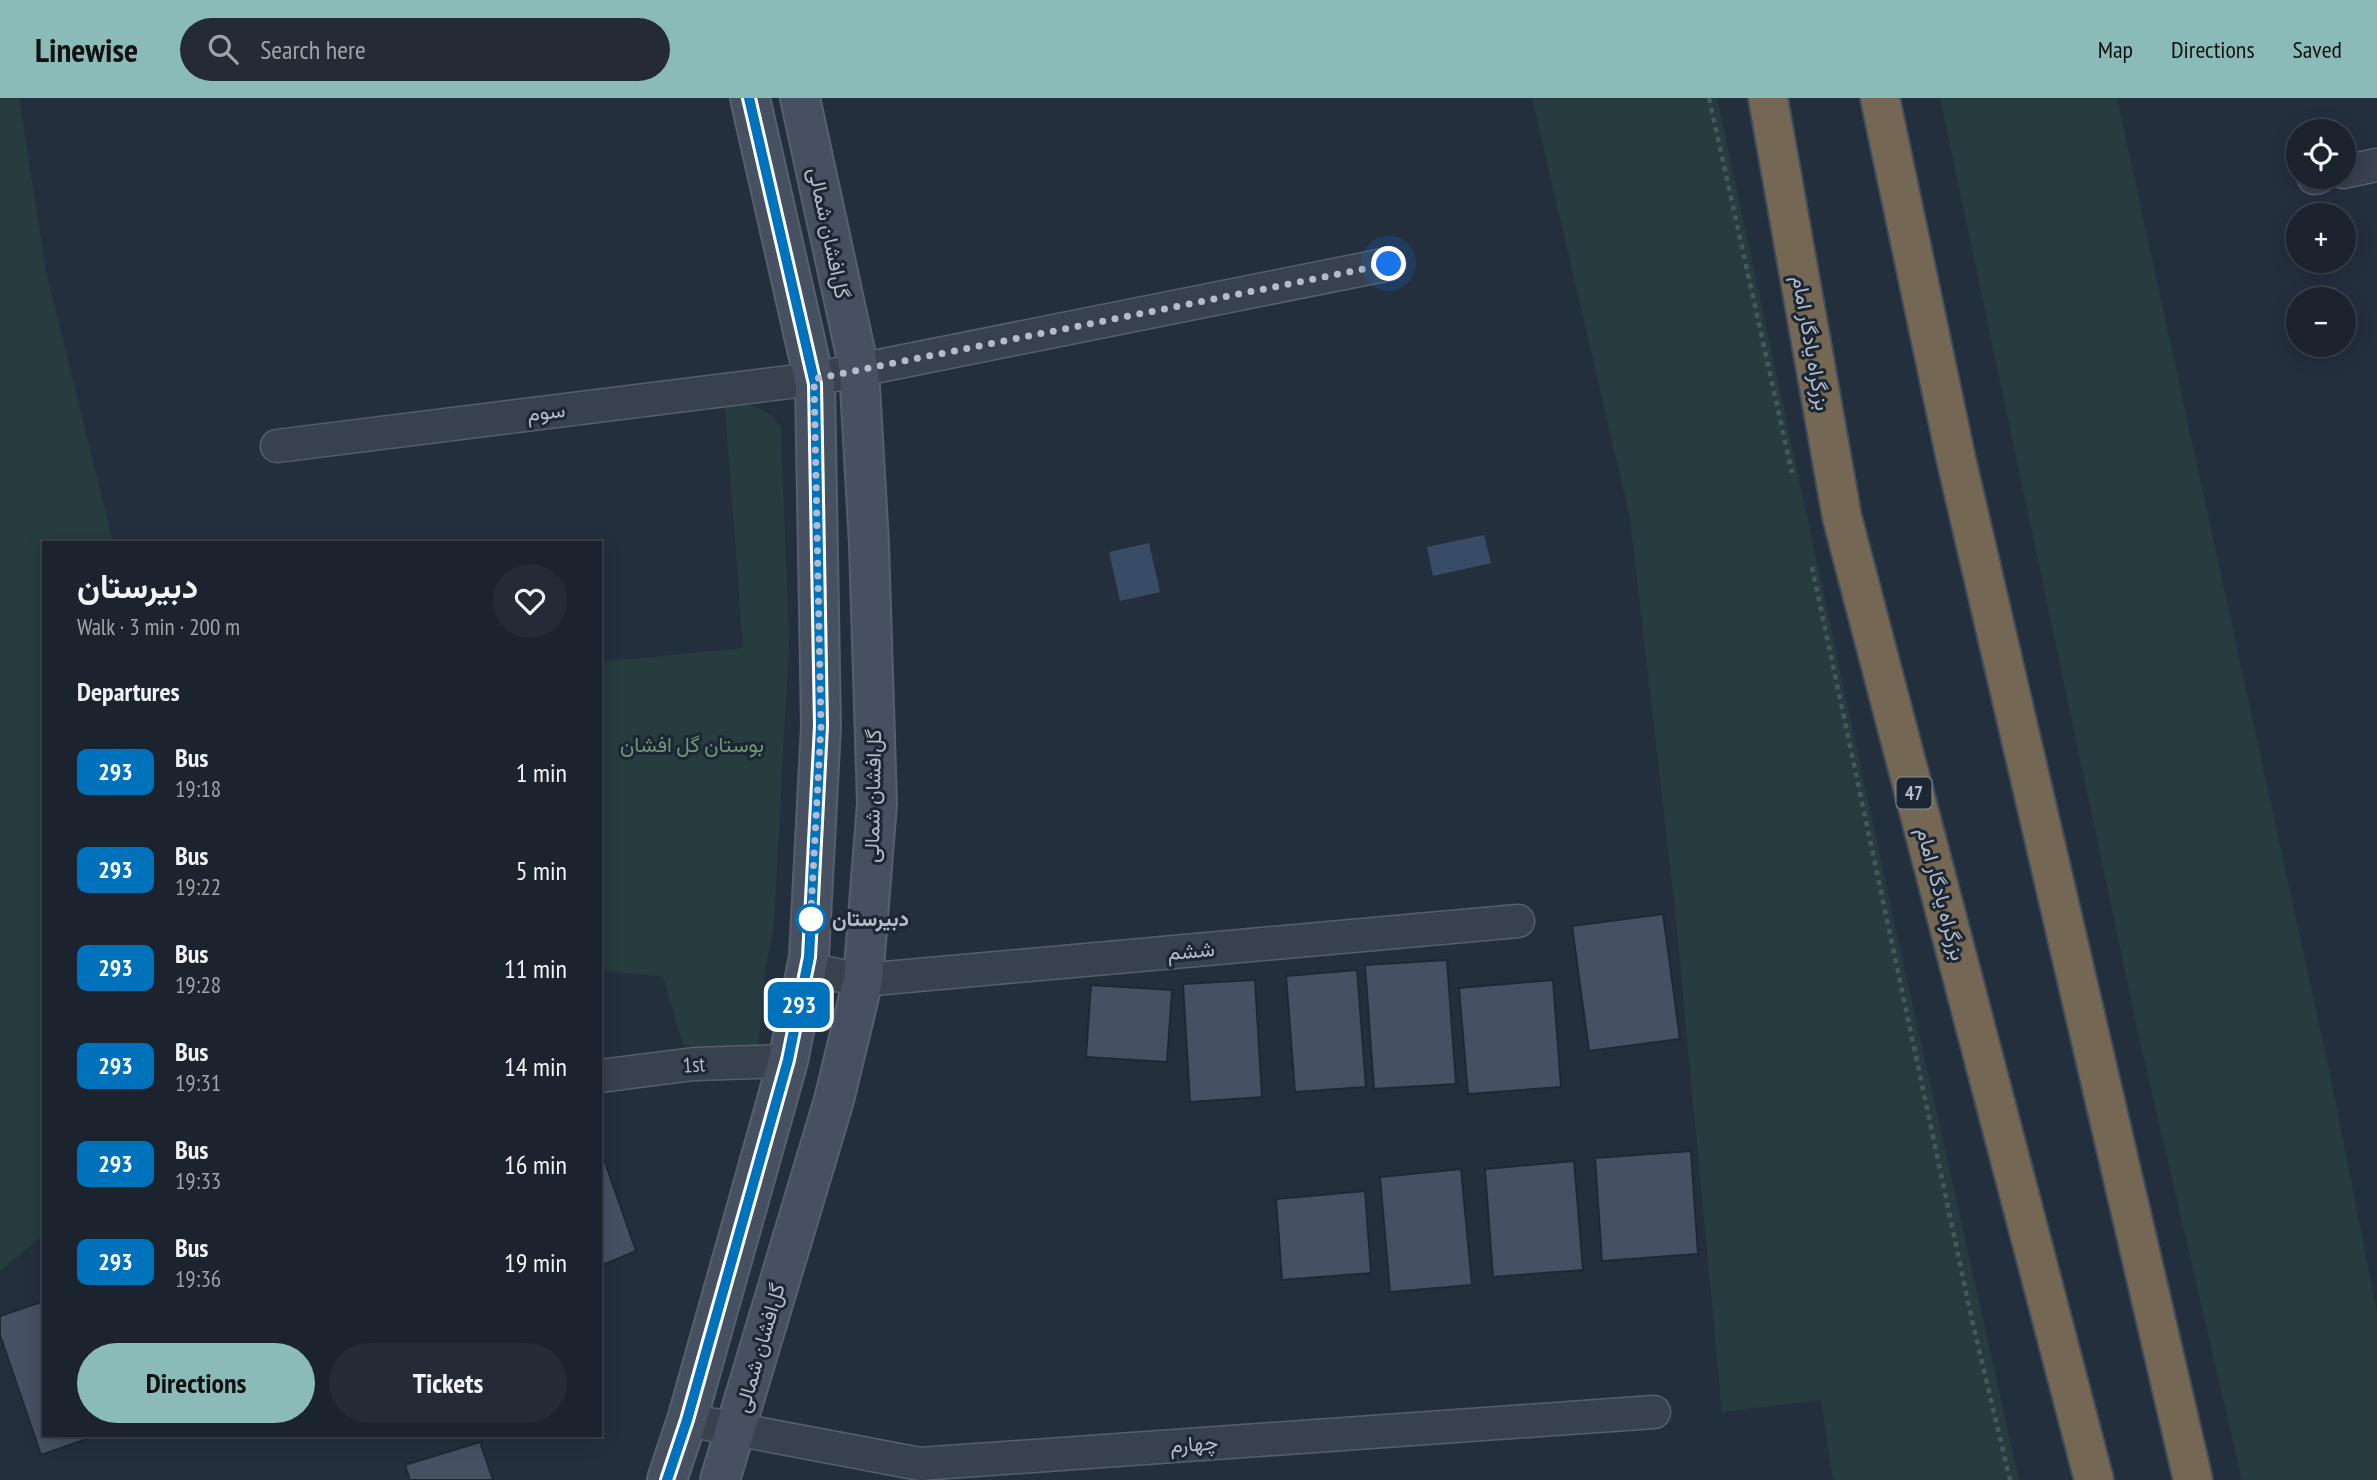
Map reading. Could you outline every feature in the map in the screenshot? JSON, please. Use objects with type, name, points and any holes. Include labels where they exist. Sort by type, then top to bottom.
[{"type":"highway","name":"بزرگراه یادگار امام","points":[[1768,98],[1842,517],[2094,1480]]},
{"type":"highway","points":[[1880,98],[1955,459],[2193,1480]]},
{"type":"main road","points":[[667,1480],[687,1420],[788,1060],[809,957],[821,726],[814,379],[750,98]]},
{"type":"main road","name":"گل‌افشان شمالی","points":[[720,1480],[834,1100],[863,980],[877,804],[869,544],[859,369],[800,98]]},
{"type":"street","points":[[2356,169],[2377,165]]},
{"type":"street","name":"سوم","points":[[277,446],[814,379],[1389,264]]},
{"type":"street","name":"ششم","points":[[806,969],[863,980],[1518,921]]},
{"type":"street","name":"1st","points":[[602,1076],[694,1064],[788,1060]]},
{"type":"street","name":"چهارم","points":[[687,1420],[920,1464],[1654,1412]]},
{"type":"path","points":[[1709,98],[1748,265],[1793,479]]},
{"type":"path","points":[[1811,559],[1972,1320],[2010,1480]]},
{"type":"green space","points":[[0,98],[19,98],[46,272],[113,541],[42,541],[42,1237],[0,1271]]},
{"type":"green space","points":[[1532,98],[1717,98],[1895,926],[2019,1480],[1833,1480],[1821,1400],[1722,1412],[1675,909],[1630,518]]},
{"type":"green space","points":[[1940,98],[2117,98],[2329,1070],[2377,1312],[2377,1480],[2242,1480],[2139,1037]]},
{"type":"green space","name":"بوستان گل افشان","points":[[745,405],[757,407],[774,418],[781,428],[789,643],[774,924],[765,972],[758,1051],[683,1045],[663,977],[602,970],[602,662],[743,648],[725,408]]},
{"type":"water","points":[[1484,535],[1491,563],[1433,576],[1427,547]]},
{"type":"water","points":[[1149,543],[1160,592],[1120,601],[1109,552]]},
{"type":"building","points":[[1663,914],[1680,1039],[1589,1051],[1572,926]]},
{"type":"building","points":[[1447,960],[1456,1084],[1374,1089],[1365,965]]},
{"type":"building","points":[[1357,970],[1366,1087],[1295,1092],[1286,976]]},
{"type":"building","points":[[1255,980],[1262,1097],[1190,1102],[1183,984]]},
{"type":"building","points":[[1553,980],[1561,1087],[1468,1094],[1459,988]]},
{"type":"building","points":[[1091,985],[1172,990],[1167,1062],[1086,1057]]},
{"type":"building","points":[[1691,1151],[1698,1254],[1602,1261],[1595,1158]]},
{"type":"building","points":[[602,1154],[636,1251],[602,1265]]},
{"type":"building","points":[[1574,1161],[1583,1270],[1493,1277],[1485,1169]]},
{"type":"building","points":[[1461,1169],[1472,1285],[1390,1292],[1380,1177]]},
{"type":"building","points":[[1365,1191],[1371,1273],[1282,1280],[1276,1199]]},
{"type":"building","points":[[42,1302],[42,1437],[92,1437],[41,1455],[0,1335],[0,1316]]},
{"type":"building","points":[[480,1442],[493,1480],[410,1480],[405,1465]]},
{"type":"bus line","name":"293","points":[[667,1480],[687,1420],[788,1060],[809,957],[821,726],[815,384],[749,98]]},
{"type":"place","name":"دبیرستان","points":[[811,919]]},
{"type":"route","points":[[811,919],[810,930],[821,726],[814,379],[1389,264]]}]
